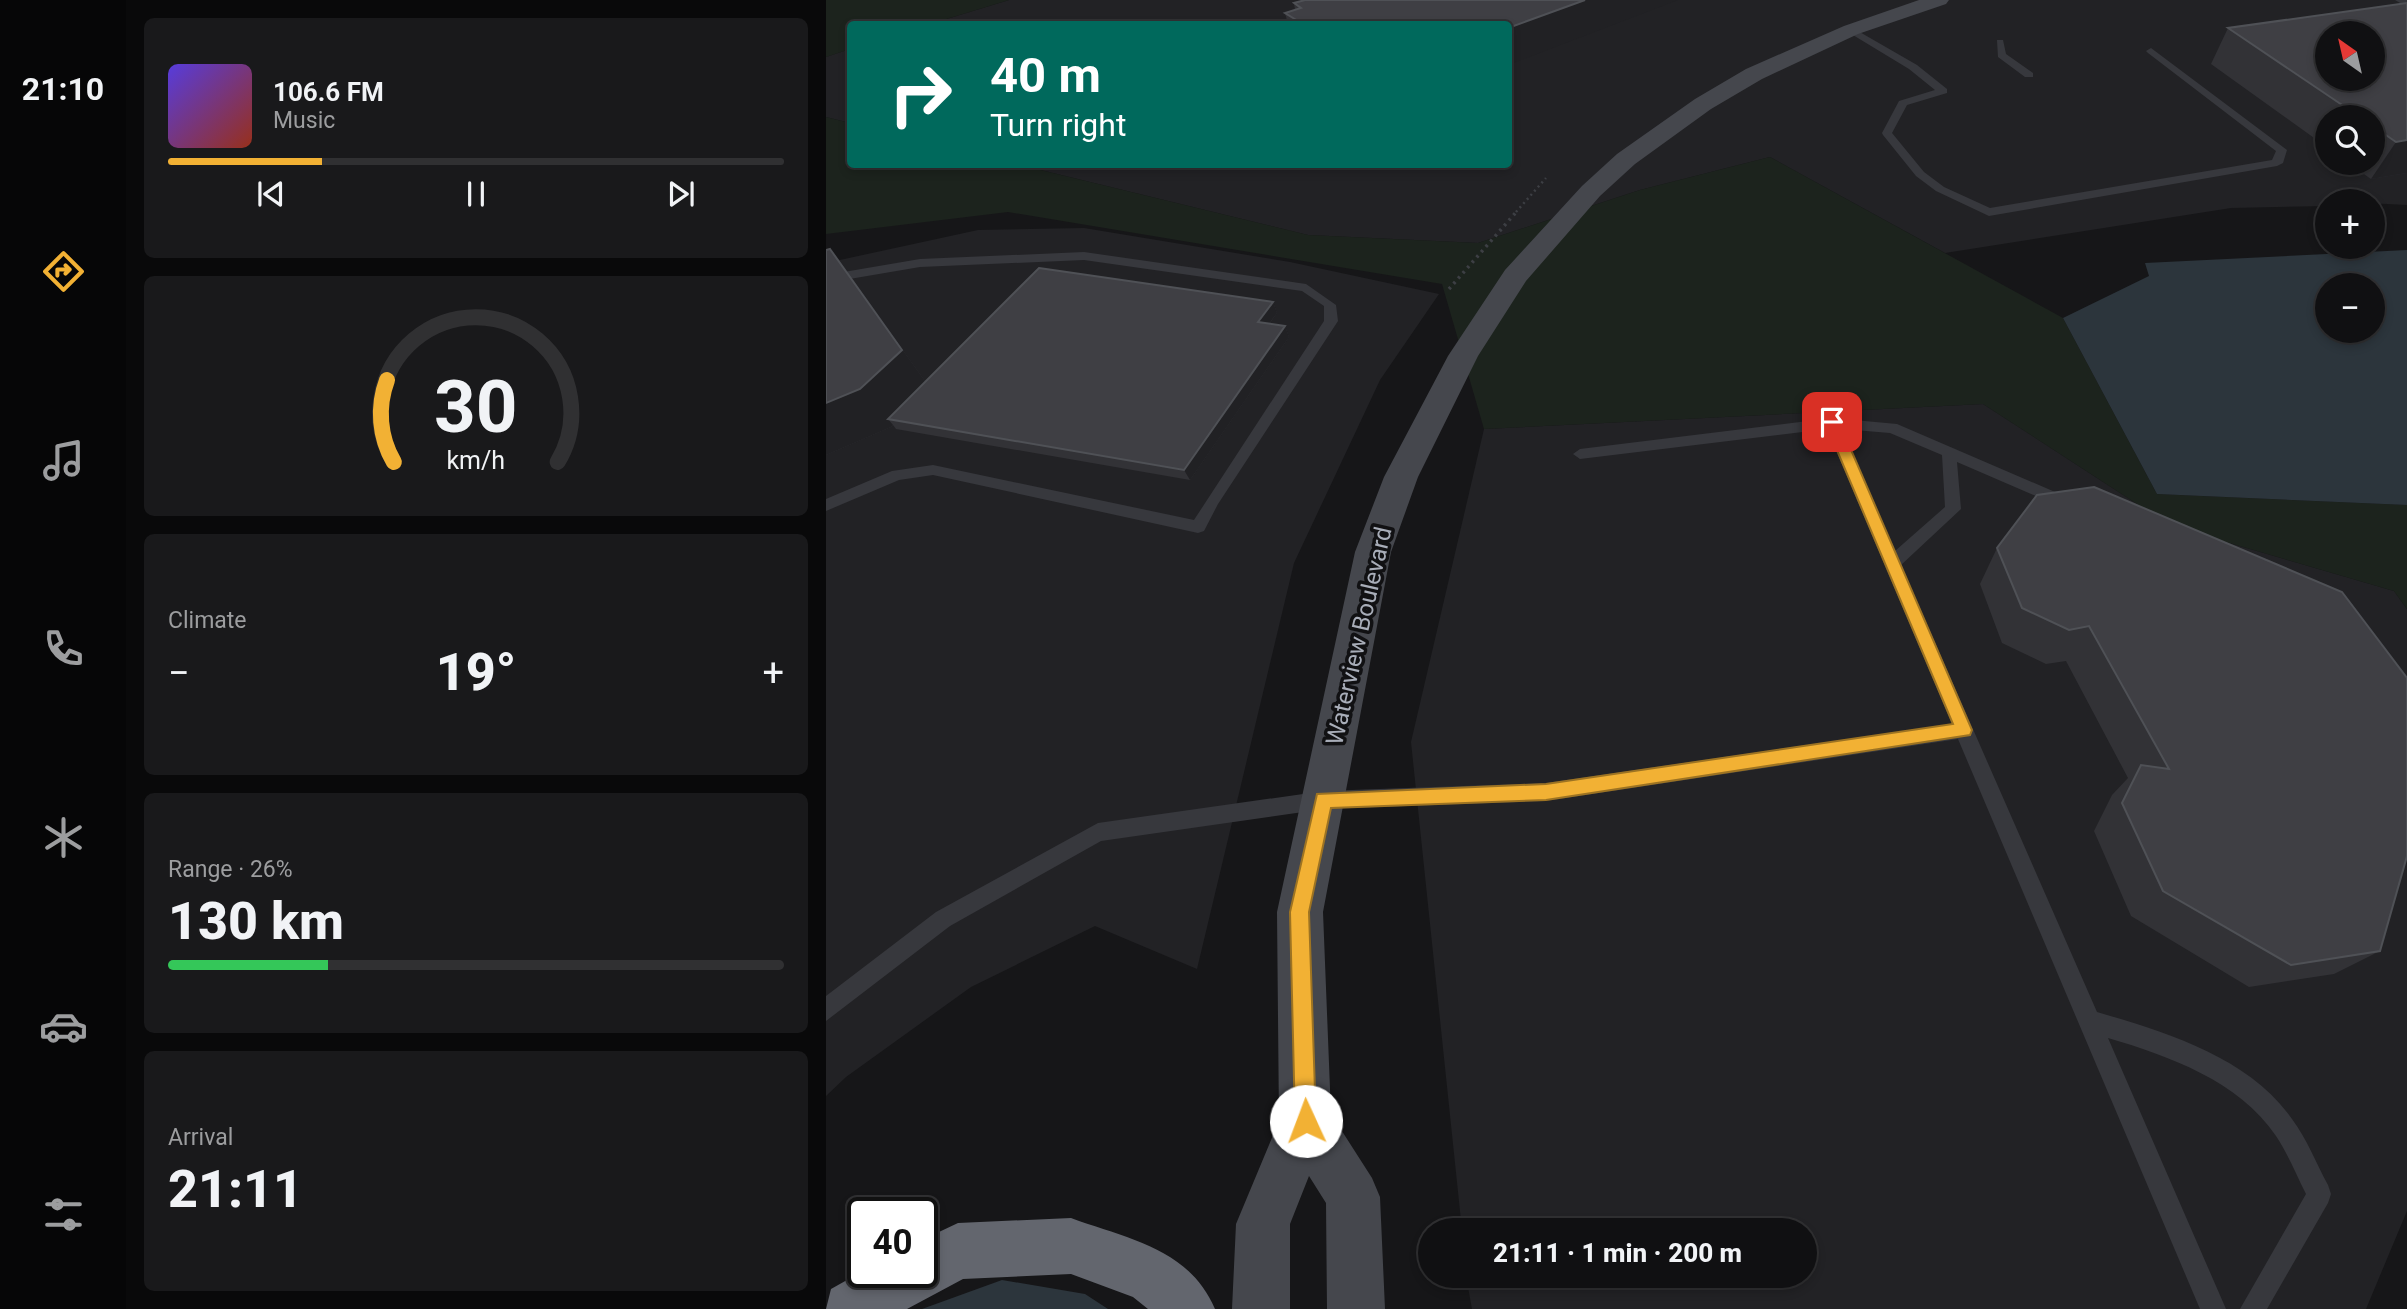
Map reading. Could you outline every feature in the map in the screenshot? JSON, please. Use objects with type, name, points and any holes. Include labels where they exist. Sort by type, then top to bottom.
[{"type":"highway","points":[[938,1262],[958,1251],[1071,1246],[1151,1276],[1174,1294],[1186,1309]]},
{"type":"highway","points":[[850,1309],[889,1288]]},
{"type":"street","name":"Waterview Boulevard","points":[[1261,1309],[1263,1224],[1306,1121],[1300,912],[1373,552],[1401,477],[1483,322],[1515,276],[1591,191],[1626,159],[1703,104],[1754,74],[1850,30],[1939,0]]},
{"type":"street","points":[[1306,1121],[1353,1197],[1356,1309]]},
{"type":"lane","points":[[2400,0],[2407,4]]},
{"type":"lane","points":[[1850,30],[1913,66],[1943,92],[1903,103],[1887,134],[1920,174],[1940,189],[1989,212],[2277,163],[2282,150],[2151,51]]},
{"type":"lane","points":[[2000,42],[2001,55],[2029,75]]},
{"type":"lane","points":[[826,279],[920,263],[1084,256],[1306,288],[1331,304],[1331,321],[1212,501],[1199,527],[933,470],[897,475],[826,505]]},
{"type":"lane","points":[[1832,422],[2213,1309]]},
{"type":"lane","points":[[1580,454],[1832,422],[1892,428],[2057,499]]},
{"type":"lane","points":[[1892,564],[1953,509],[1949,452]]},
{"type":"lane","points":[[826,1010],[943,919],[1098,832],[1324,800],[1546,792],[1964,730]]},
{"type":"lane","points":[[2089,1021],[2141,1036],[2220,1069],[2278,1119],[2319,1194],[2253,1309]]},
{"type":"path","points":[[1449,289],[1546,177]]},
{"type":"shaded area","points":[[826,0],[1009,0],[940,21],[847,21],[847,50],[826,57]]},
{"type":"shaded area","points":[[1009,0],[2407,0],[2407,205],[2385,204],[2385,189],[2315,189],[2315,206],[2231,208],[1945,253],[1770,157],[1640,190],[1478,243],[1308,235],[1032,168],[1512,168],[1512,21],[940,21]]},
{"type":"shaded area","points":[[847,50],[847,122],[826,117],[826,57]]},
{"type":"shaded area","points":[[826,117],[847,122],[847,168],[1032,168],[1308,235],[1478,243],[1640,190],[1770,157],[2063,318],[2157,494],[2407,505],[2407,609],[2394,591],[2171,526],[1983,404],[1484,429],[1442,284],[1008,212],[826,234]]},
{"type":"shaded area","points":[[1084,228],[1290,262],[1439,294],[1380,380],[1294,563],[1197,969],[1095,926],[971,987],[846,1077],[826,1096],[826,263],[978,230]]},
{"type":"shaded area","points":[[2407,250],[2407,505],[2157,494],[2063,318],[2149,276],[2145,263],[2315,255],[2315,259],[2385,259],[2385,251]]},
{"type":"shaded area","points":[[1983,404],[2171,526],[2394,591],[2407,609],[2407,1211],[2366,1309],[1472,1309],[1468,1288],[1817,1288],[1817,1218],[1461,1218],[1411,742],[1484,429]]},
{"type":"shaded area","points":[[1002,1280],[1085,1294],[1108,1309],[922,1309]]},
{"type":"building","points":[[1305,0],[1585,0],[1512,27],[1512,21],[1298,21],[1285,13],[1301,8],[1294,3]]},
{"type":"building","points":[[2407,3],[2407,140],[2396,142],[2385,134],[2385,105],[2342,105],[2321,91],[2385,91],[2385,21],[2315,21],[2315,87],[2228,28]]},
{"type":"building","points":[[830,249],[902,350],[860,389],[826,403],[826,250]]},
{"type":"building","points":[[1039,268],[1273,302],[1258,322],[1285,326],[1184,470],[888,419]]},
{"type":"building","points":[[2094,487],[2342,592],[2407,678],[2407,856],[2380,951],[2291,965],[2163,891],[2122,803],[2141,765],[2169,769],[2089,626],[2069,630],[2022,608],[1997,548],[2037,495]]},
{"type":"route","points":[[1306,1121],[1300,912],[1324,800],[1546,792],[1964,730],[1832,422]]}]
